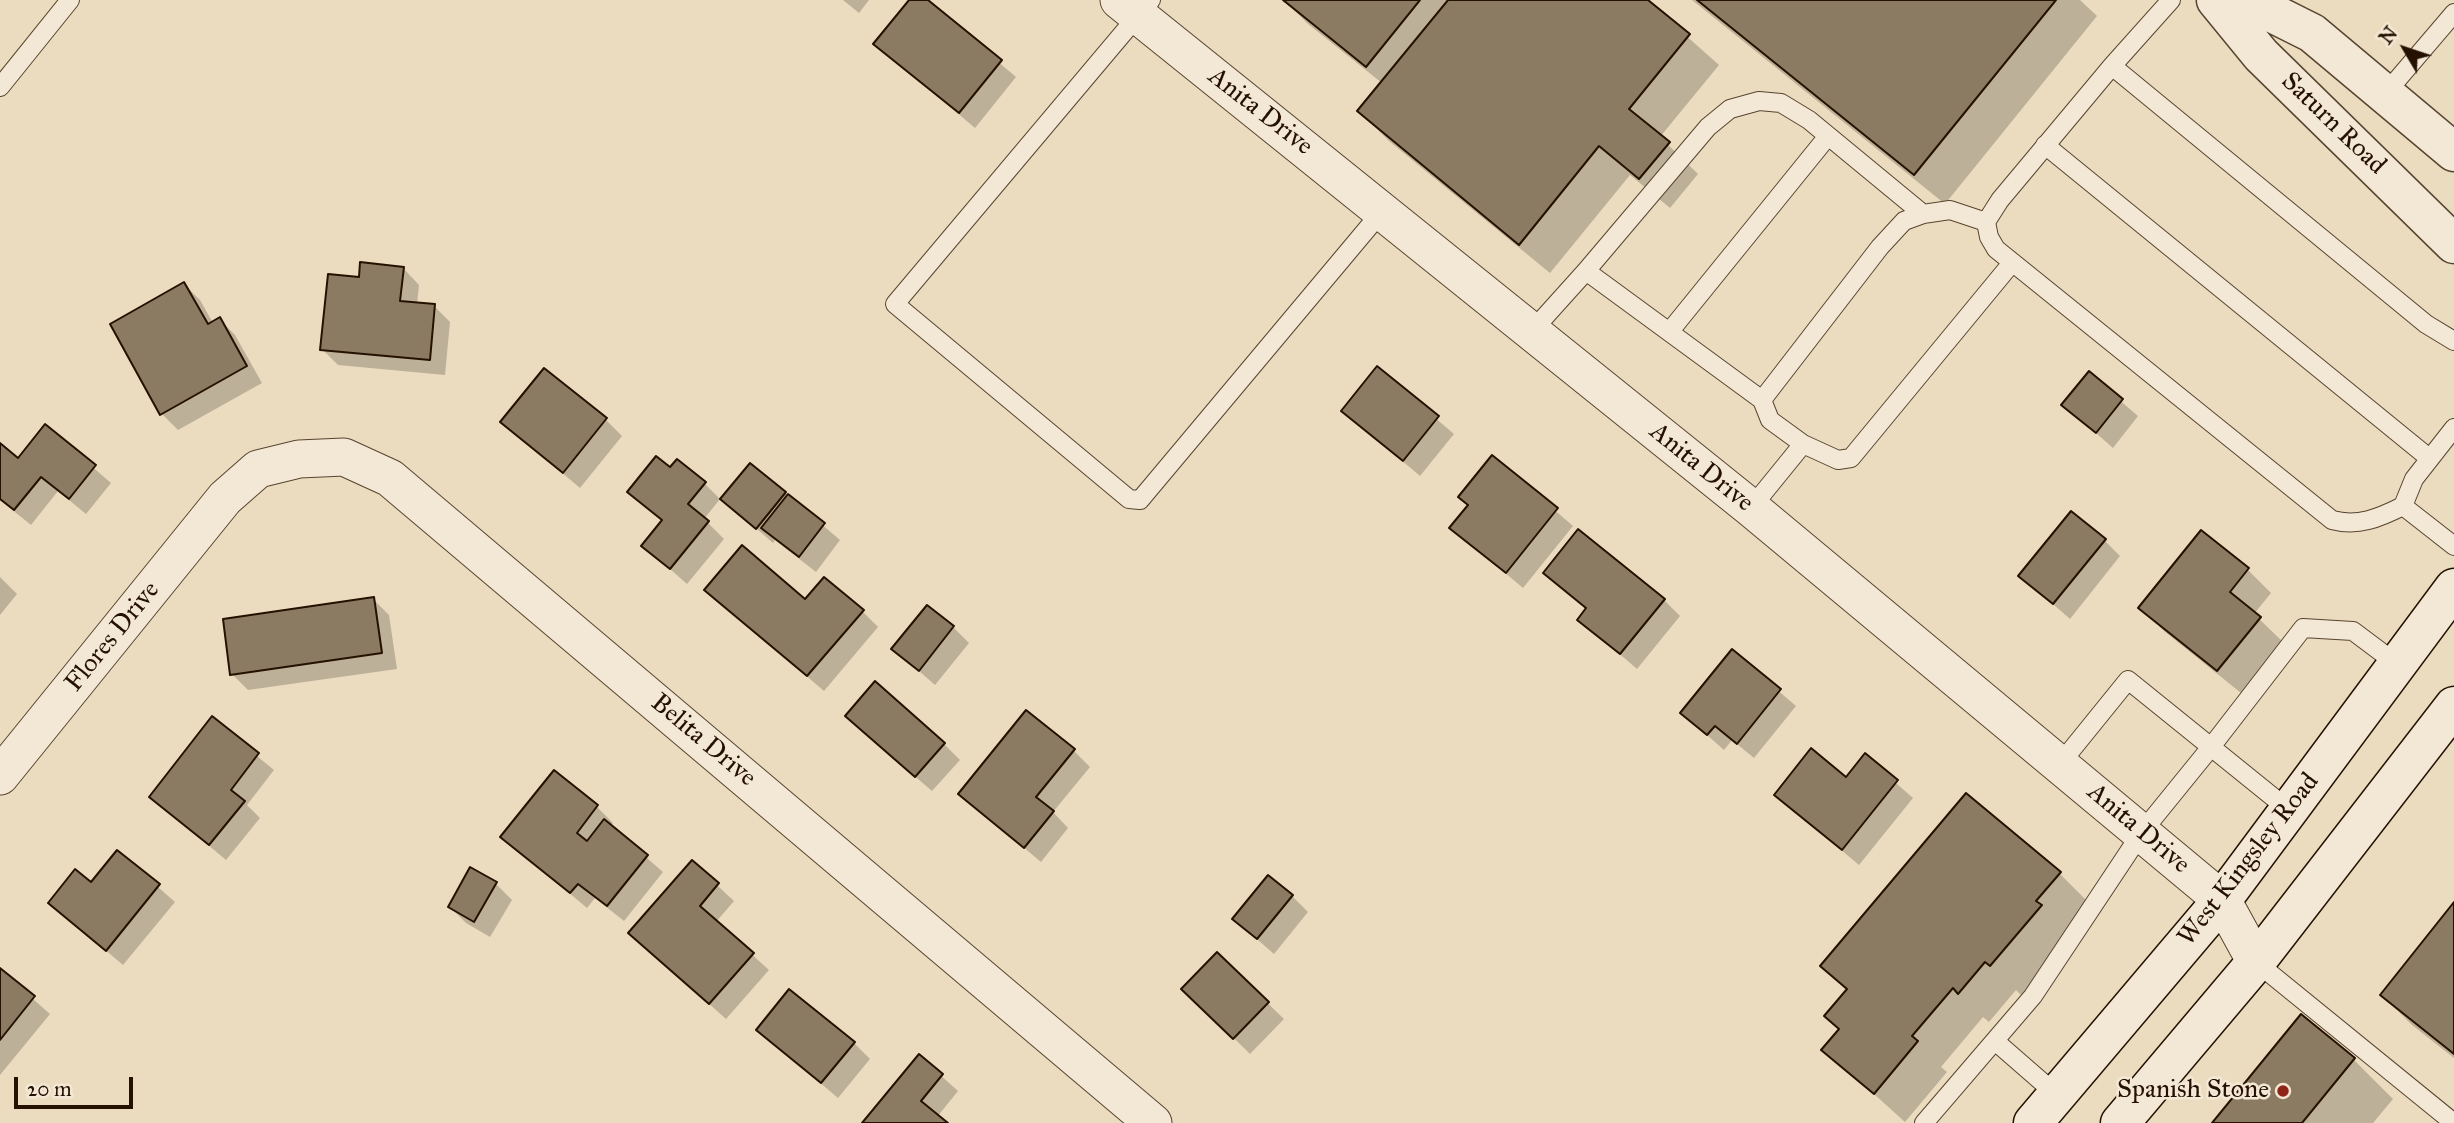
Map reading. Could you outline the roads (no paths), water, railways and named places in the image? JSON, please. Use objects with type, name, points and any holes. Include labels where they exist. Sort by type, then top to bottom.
[{"type":"main road","name":"Saturn Road","points":[[2216,0],[2261,55],[2454,244]]},
{"type":"main road","name":"Saturn Road","points":[[2246,0],[2312,33],[2454,152]]},
{"type":"main road","name":"West Kingsley Road","points":[[2045,1109],[2222,900],[2454,588]]},
{"type":"main road","points":[[2120,1123],[2256,962],[2454,706]]},
{"type":"street","name":"Anita Drive","points":[[1136,5],[1382,210],[1751,508],[2222,900],[2256,962]]},
{"type":"street","name":"Belita Drive","points":[[225,498],[258,469],[299,460],[344,457],[390,478],[1153,1123]]},
{"type":"street","name":"Flores Drive","points":[[0,776],[225,498]]},
{"type":"lane","points":[[0,87],[71,0]]},
{"type":"lane","points":[[2171,0],[2045,145],[1986,222],[1989,237],[2011,264],[2332,520],[2348,524],[2378,519],[2403,506],[2414,479],[2454,428]]},
{"type":"lane","points":[[1136,5],[895,304],[1129,499],[1140,500],[1382,210]]},
{"type":"lane","points":[[2385,93],[2454,13]]},
{"type":"lane","points":[[2112,66],[2426,324],[2454,341]]},
{"type":"lane","points":[[1532,331],[1586,271],[1673,164],[1708,127],[1730,109],[1759,102],[1781,103],[1828,136],[1923,214]]},
{"type":"lane","points":[[1670,331],[1828,136]]},
{"type":"lane","points":[[2045,145],[2429,458]]},
{"type":"lane","points":[[1762,400],[1880,247],[1904,221],[1923,214],[1950,210],[1986,222]]},
{"type":"lane","points":[[1586,271],[1762,400],[1770,420],[1803,444],[1838,460],[1851,458],[2011,264]]},
{"type":"lane","points":[[1751,508],[1803,444]]},
{"type":"lane","points":[[2403,506],[2454,546]]},
{"type":"lane","points":[[1924,1123],[2033,996],[2142,832],[2303,628],[2353,631],[2397,664]]},
{"type":"lane","points":[[2060,764],[2128,680],[2289,810]]},
{"type":"lane","points":[[2256,962],[2454,1123]]},
{"type":"lane","points":[[1995,1041],[2045,1109]]},
{"type":"place","name":"Spanish Stone","points":[[2283,1091]]}]
